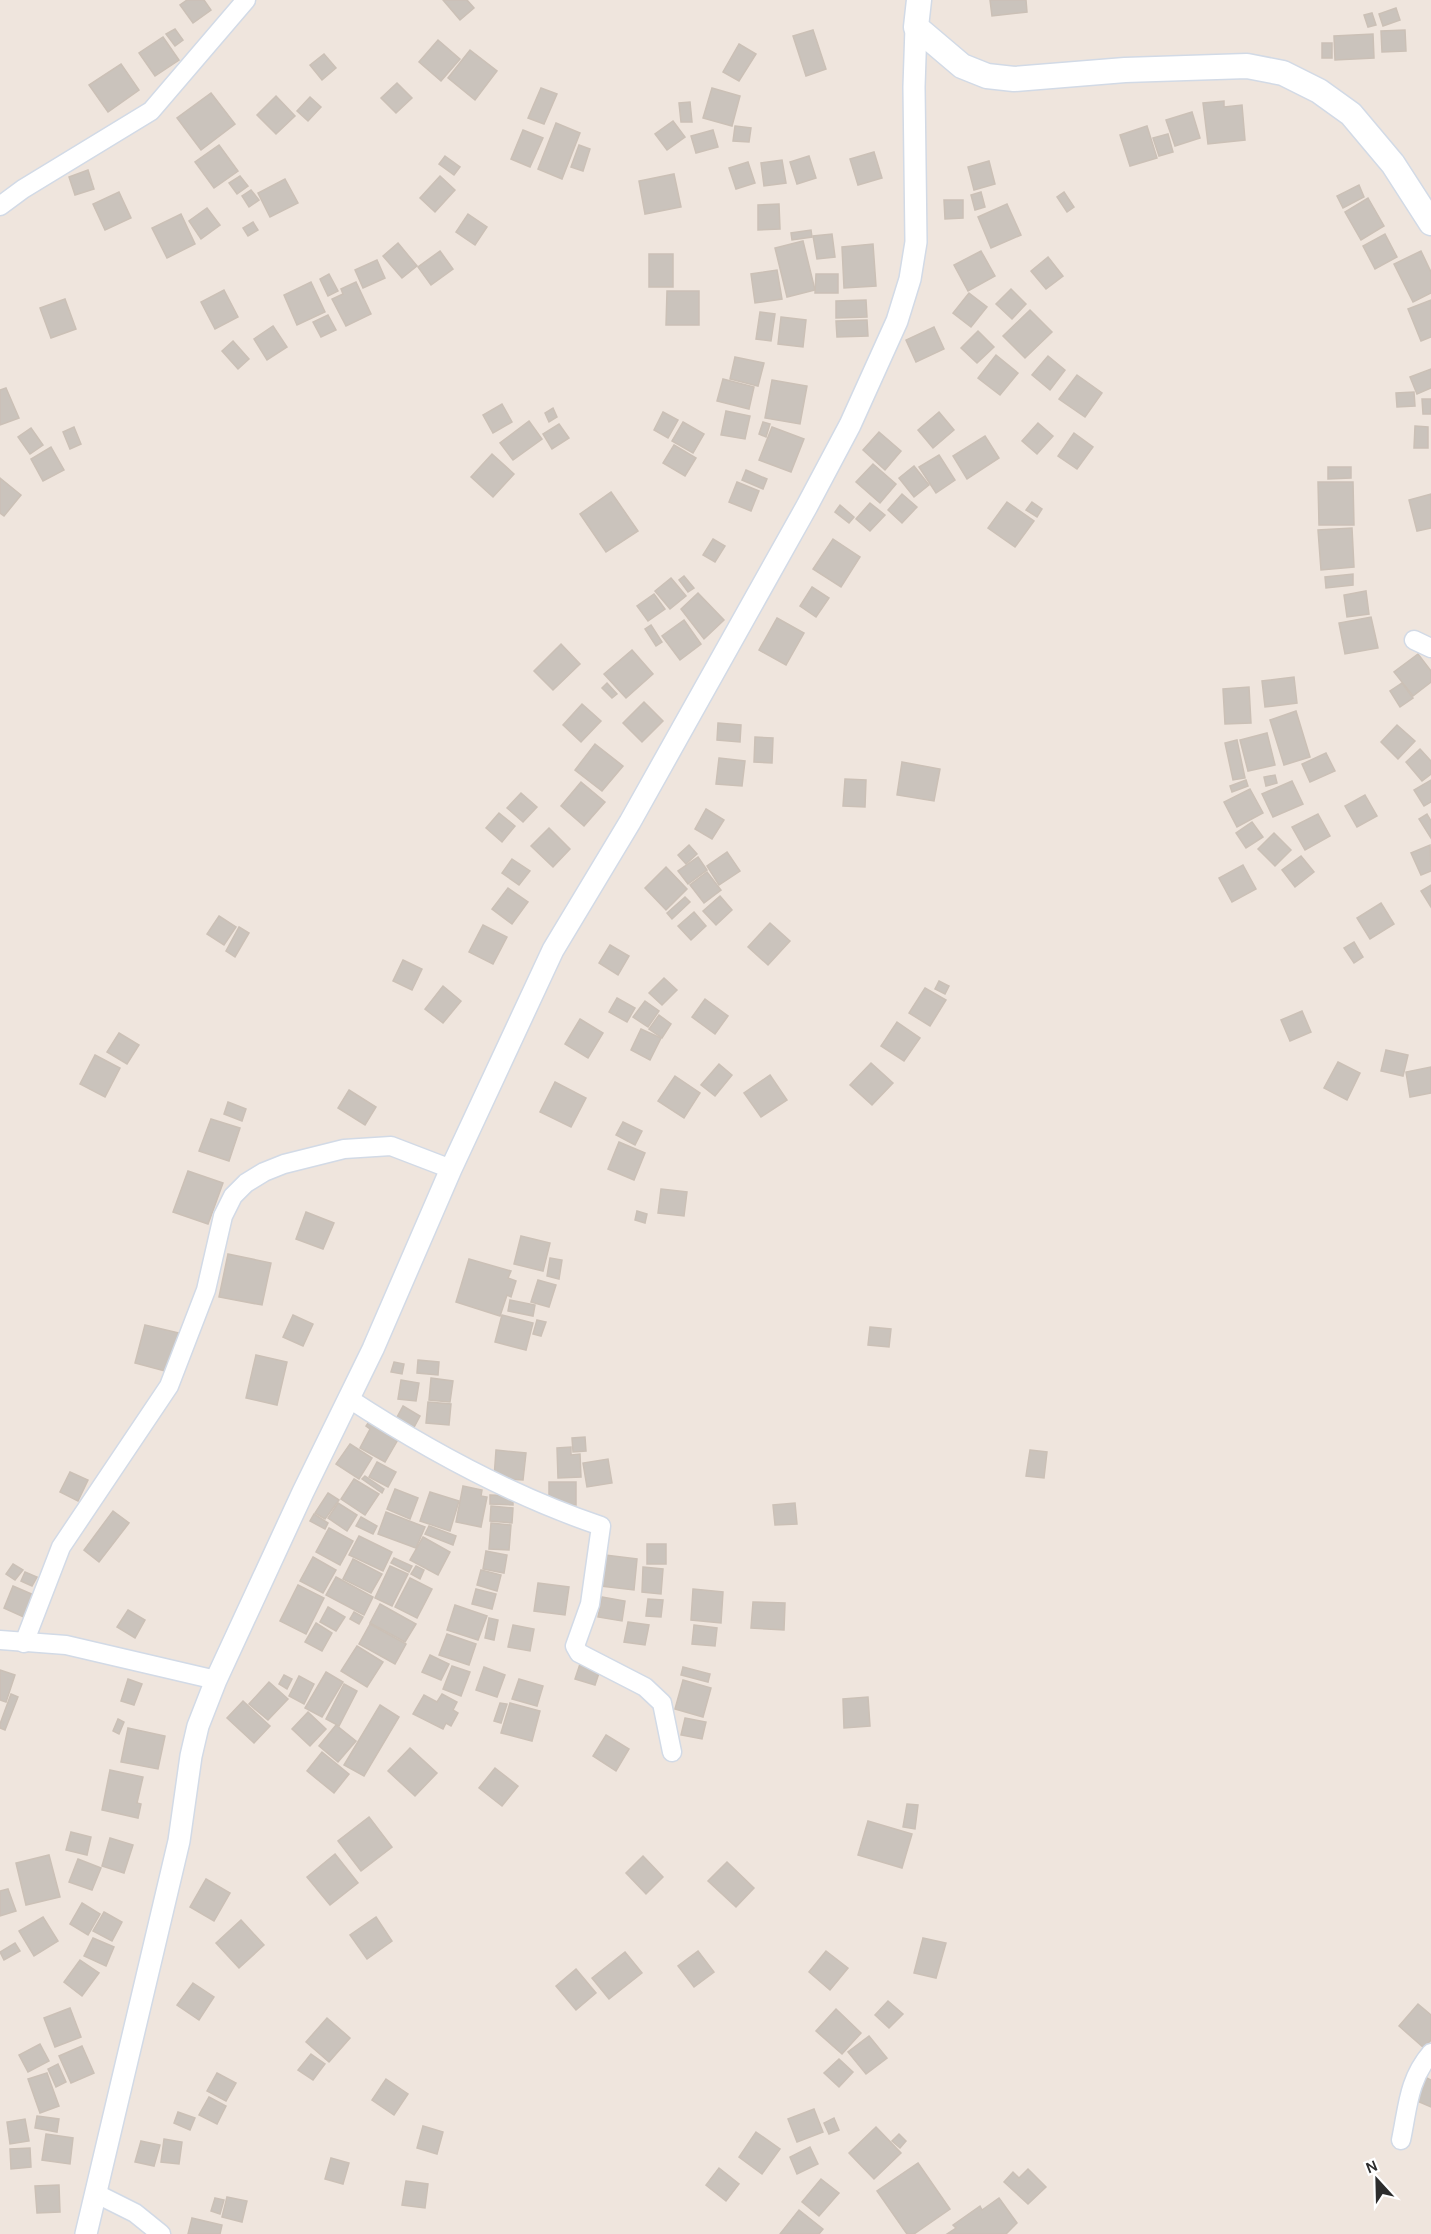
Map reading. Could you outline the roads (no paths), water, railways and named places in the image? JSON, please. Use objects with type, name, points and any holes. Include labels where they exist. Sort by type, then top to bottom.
[{"type":"main road","points":[[918,0],[916,27],[962,66],[987,76],[1014,79],[1125,70],[1247,66],[1282,73],[1319,91],[1351,114],[1393,164],[1431,223]]},
{"type":"street","points":[[0,206],[23,189],[151,111],[246,0]]},
{"type":"street","points":[[86,2234],[179,1841],[191,1756],[198,1726],[216,1680],[373,1349],[451,1169],[553,950],[630,822],[686,717],[778,558],[850,425],[881,360],[910,279],[916,242],[914,87],[916,27]]},
{"type":"street","points":[[1414,640],[1431,648]]},
{"type":"street","points":[[24,1643],[61,1547],[168,1386],[206,1290],[223,1216],[233,1197],[246,1183],[264,1172],[284,1164],[344,1149],[391,1146],[451,1169]]},
{"type":"street","points":[[348,1398],[398,1431],[477,1472],[561,1512],[601,1526],[590,1604],[575,1646],[579,1653],[645,1687],[662,1703],[672,1752]]},
{"type":"street","points":[[0,1640],[66,1645],[216,1680]]},
{"type":"street","points":[[1401,2140],[1410,2091],[1418,2068],[1431,2053]]},
{"type":"street","points":[[95,2193],[135,2213],[161,2234]]}]
